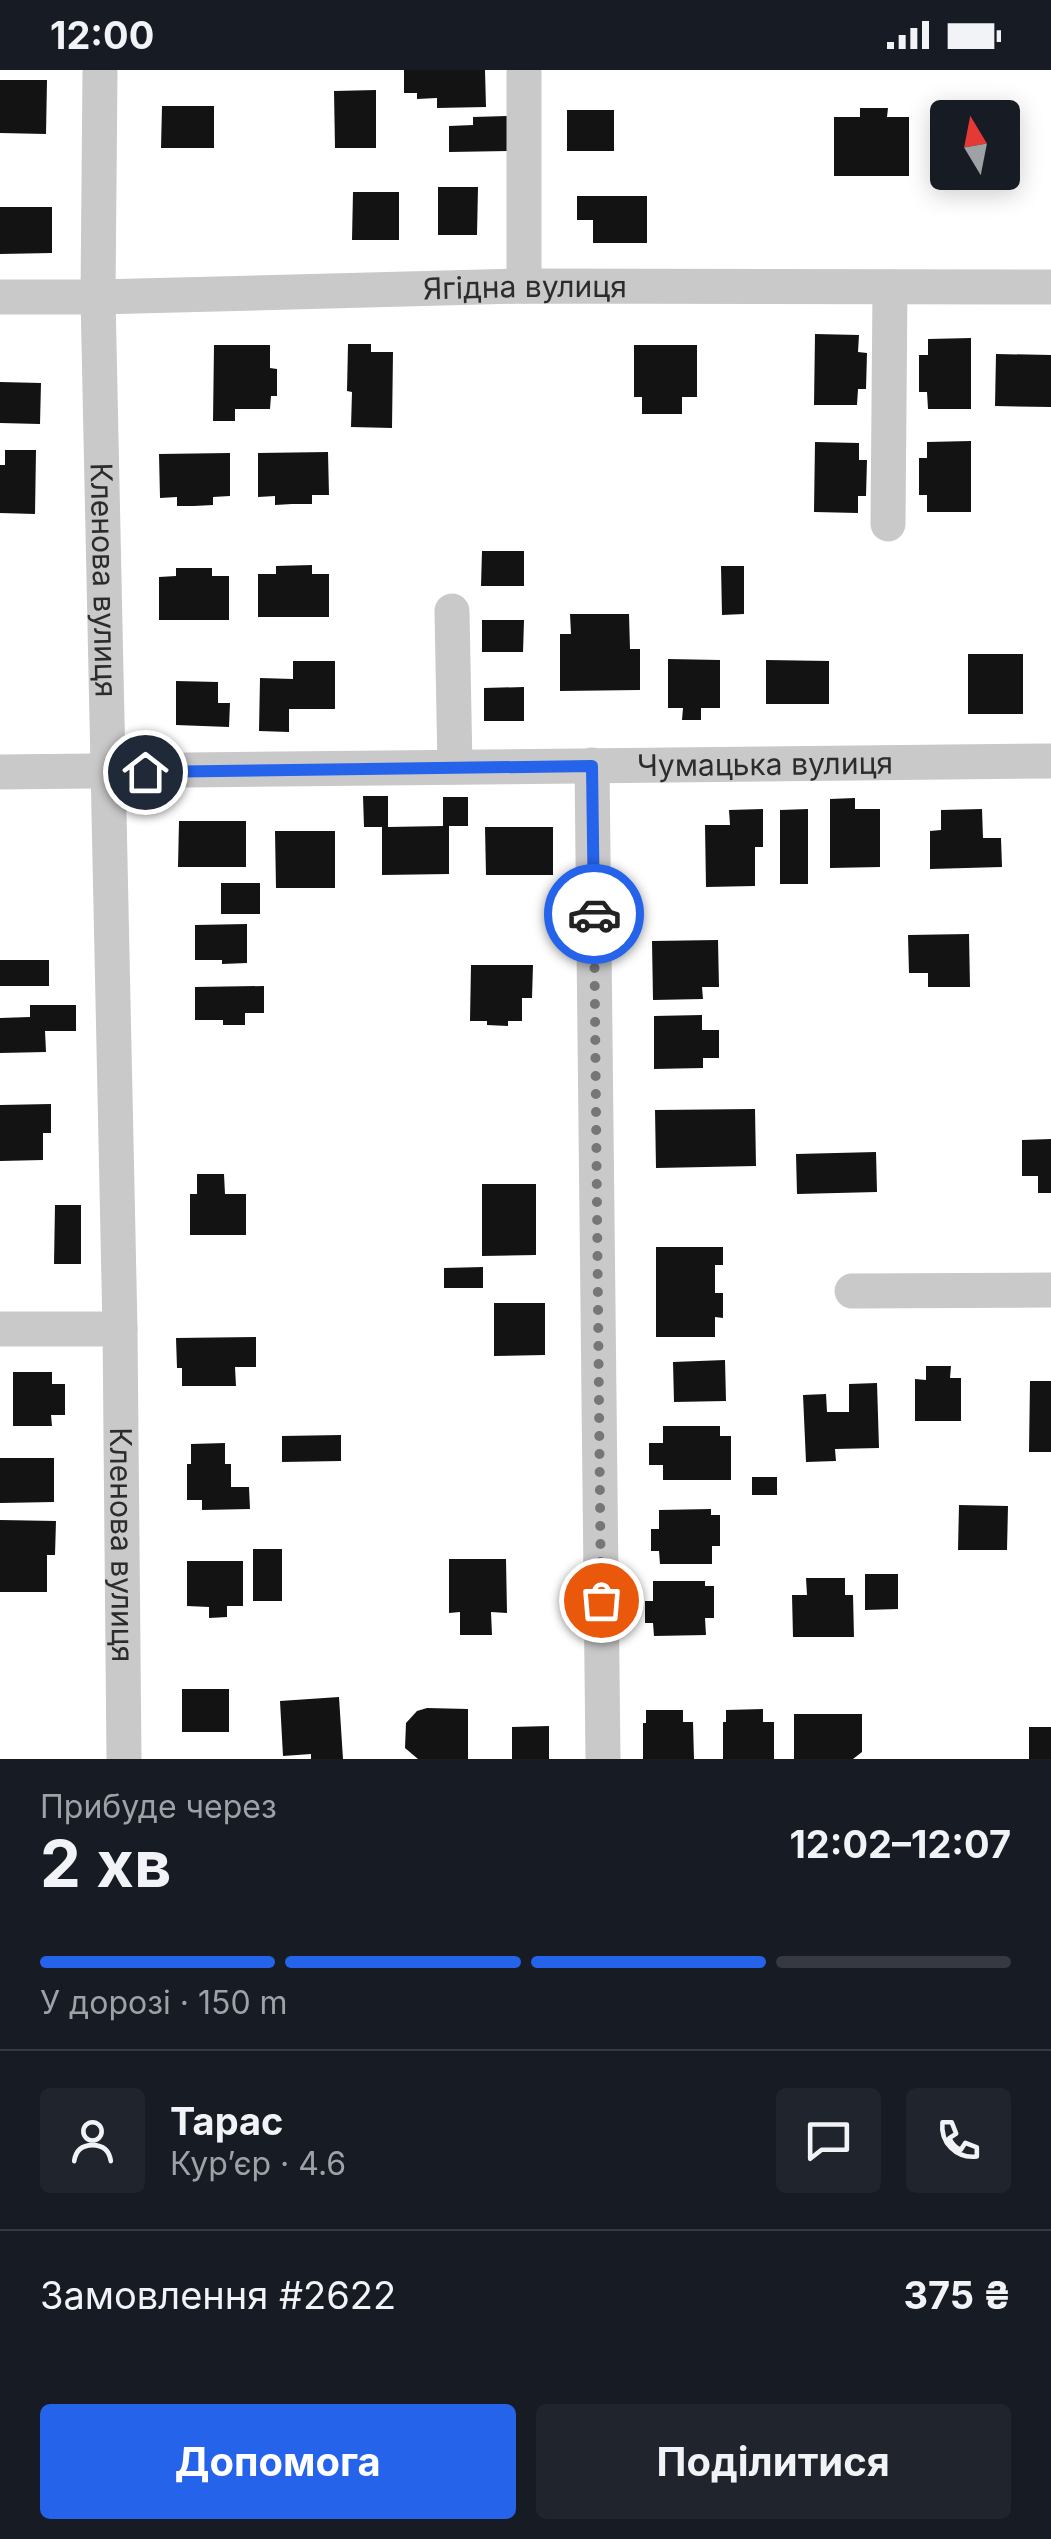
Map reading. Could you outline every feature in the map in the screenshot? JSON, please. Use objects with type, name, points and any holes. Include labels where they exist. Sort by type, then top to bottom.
[{"type":"street","name":"Кленова вулиця","points":[[100,70],[98,297],[120,1329],[124,1759]]},
{"type":"street","points":[[524,70],[524,286]]},
{"type":"street","name":"Ягідна вулиця","points":[[0,298],[524,286],[1051,287]]},
{"type":"street","points":[[888,524],[890,287]]},
{"type":"street","points":[[452,611],[455,767]]},
{"type":"street","name":"Чумацька вулиця","points":[[0,772],[1051,761]]},
{"type":"street","points":[[592,766],[602,1759]]},
{"type":"street","points":[[852,1290],[1051,1290]]},
{"type":"street","points":[[0,1329],[120,1329]]},
{"type":"building","points":[[404,70],[485,70],[486,107],[437,108],[437,98],[417,99],[417,93],[404,93]]},
{"type":"building","points":[[0,80],[47,80],[46,134],[0,133]]},
{"type":"building","points":[[376,90],[376,148],[335,148],[334,91]]},
{"type":"building","points":[[162,106],[214,106],[214,148],[161,148]]},
{"type":"building","points":[[860,108],[888,108],[887,117],[909,117],[909,176],[834,176],[834,117],[860,117]]},
{"type":"building","points":[[567,110],[614,110],[614,151],[567,151]]},
{"type":"building","points":[[507,116],[508,151],[449,152],[449,126],[473,125],[473,117]]},
{"type":"building","points":[[438,187],[478,187],[477,235],[438,235]]},
{"type":"building","points":[[353,192],[399,192],[399,240],[352,240]]},
{"type":"building","points":[[577,196],[647,196],[647,243],[593,243],[593,220],[577,220]]},
{"type":"building","points":[[0,207],[52,207],[52,253],[0,254]]},
{"type":"building","points":[[815,334],[859,335],[858,352],[867,353],[866,389],[858,389],[857,405],[814,405]]},
{"type":"building","points":[[971,338],[971,409],[928,409],[927,392],[919,392],[919,355],[928,355],[928,339]]},
{"type":"building","points":[[348,344],[371,344],[371,352],[393,352],[392,428],[351,427]]},
{"type":"building","points":[[214,345],[270,345],[270,368],[277,369],[277,396],[271,396],[270,409],[235,409],[235,421],[213,421]]},
{"type":"building","points":[[634,345],[697,345],[697,397],[682,397],[682,414],[642,414],[642,397],[634,397]]},
{"type":"building","points":[[996,354],[1051,355],[1051,407],[995,406]]},
{"type":"building","points":[[0,382],[41,383],[40,424],[0,423]]},
{"type":"building","points":[[971,441],[971,512],[927,512],[927,495],[919,495],[919,458],[927,458],[927,442]]},
{"type":"building","points":[[815,442],[859,443],[859,460],[867,460],[866,496],[858,496],[858,513],[814,512]]},
{"type":"building","points":[[5,450],[36,450],[35,514],[0,513],[0,465],[5,465]]},
{"type":"building","points":[[328,452],[329,495],[312,495],[312,504],[275,505],[275,496],[258,497],[258,453]]},
{"type":"building","points":[[230,453],[230,496],[213,497],[213,505],[194,506],[177,506],[177,497],[160,498],[159,454]]},
{"type":"building","points":[[482,551],[524,551],[524,586],[481,586]]},
{"type":"building","points":[[312,565],[312,574],[329,574],[329,617],[258,617],[258,574],[276,574],[276,566]]},
{"type":"building","points":[[721,566],[744,566],[744,614],[722,615]]},
{"type":"building","points":[[176,568],[212,568],[212,576],[229,576],[229,620],[159,620],[159,577],[176,576]]},
{"type":"building","points":[[570,614],[629,614],[630,649],[640,649],[640,690],[560,691],[560,634],[571,634]]},
{"type":"building","points":[[482,620],[524,620],[523,652],[482,652]]},
{"type":"building","points":[[968,654],[1023,654],[1023,714],[968,714]]},
{"type":"building","points":[[668,659],[720,660],[720,708],[701,708],[701,720],[682,720],[683,708],[668,708]]},
{"type":"building","points":[[766,660],[829,661],[829,704],[766,704]]},
{"type":"building","points":[[293,661],[335,661],[335,709],[289,709],[289,732],[259,731],[260,678],[293,679]]},
{"type":"building","points":[[176,681],[218,682],[218,703],[230,703],[229,727],[176,725]]},
{"type":"building","points":[[524,687],[524,721],[484,721],[484,688]]},
{"type":"building","points":[[363,796],[388,796],[388,827],[443,826],[443,797],[468,797],[468,826],[449,826],[449,874],[382,875],[382,827],[364,827]]},
{"type":"building","points":[[855,798],[855,809],[880,809],[880,867],[830,868],[830,799]]},
{"type":"building","points":[[763,809],[763,847],[755,847],[755,886],[706,887],[705,825],[730,825],[729,810]]},
{"type":"building","points":[[808,809],[808,884],[780,884],[780,810]]},
{"type":"building","points":[[982,809],[983,838],[1001,838],[1002,867],[930,869],[930,831],[941,830],[941,810]]},
{"type":"building","points":[[179,821],[246,821],[246,867],[178,867]]},
{"type":"building","points":[[485,827],[553,827],[553,875],[486,875]]},
{"type":"building","points":[[275,831],[335,831],[335,888],[276,888]]},
{"type":"building","points":[[221,883],[260,883],[260,914],[221,914]]},
{"type":"building","points":[[247,924],[247,963],[195,960],[195,925]]},
{"type":"building","points":[[969,934],[970,987],[928,987],[928,973],[909,973],[908,935]]},
{"type":"building","points":[[718,940],[719,987],[702,987],[703,999],[653,1000],[652,941]]},
{"type":"building","points":[[0,960],[49,960],[49,986],[0,986]]},
{"type":"building","points":[[471,965],[533,965],[532,998],[522,998],[522,1021],[508,1021],[508,1026],[470,1021]]},
{"type":"building","points":[[264,986],[264,1013],[245,1013],[245,1025],[195,1020],[195,987]]},
{"type":"building","points":[[30,1005],[76,1005],[76,1031],[45,1031],[46,1052],[0,1053],[0,1018],[30,1017]]},
{"type":"building","points":[[702,1015],[702,1030],[719,1030],[719,1058],[703,1058],[703,1068],[654,1069],[654,1016]]},
{"type":"building","points":[[51,1104],[51,1133],[43,1133],[43,1160],[0,1161],[0,1105]]},
{"type":"building","points":[[755,1109],[756,1166],[656,1168],[655,1110]]},
{"type":"building","points":[[1051,1139],[1051,1193],[1038,1193],[1038,1176],[1022,1176],[1022,1140]]},
{"type":"building","points":[[876,1152],[877,1192],[797,1194],[796,1154]]},
{"type":"building","points":[[197,1174],[224,1174],[225,1194],[246,1194],[246,1235],[190,1235],[190,1194],[197,1194]]},
{"type":"building","points":[[482,1184],[536,1184],[536,1255],[482,1256]]},
{"type":"building","points":[[55,1205],[81,1205],[81,1264],[54,1264]]},
{"type":"building","points":[[656,1247],[723,1247],[723,1265],[715,1265],[715,1293],[723,1293],[723,1318],[715,1317],[715,1337],[656,1337]]},
{"type":"building","points":[[483,1267],[483,1288],[444,1288],[444,1268]]},
{"type":"building","points":[[494,1303],[545,1303],[545,1355],[494,1356]]},
{"type":"building","points":[[256,1337],[256,1367],[235,1367],[236,1386],[182,1386],[176,1338]]},
{"type":"building","points":[[725,1360],[726,1401],[674,1402],[673,1362]]},
{"type":"building","points":[[926,1366],[951,1366],[950,1378],[961,1378],[961,1421],[915,1421],[915,1379],[926,1380]]},
{"type":"building","points":[[13,1372],[52,1372],[52,1384],[65,1384],[65,1415],[51,1415],[52,1426],[13,1426]]},
{"type":"building","points":[[1030,1381],[1051,1381],[1051,1452],[1029,1452]]},
{"type":"building","points":[[877,1383],[879,1448],[835,1449],[836,1461],[806,1462],[803,1395],[826,1394],[827,1412],[849,1412],[849,1384]]},
{"type":"building","points":[[663,1426],[720,1426],[720,1436],[731,1436],[731,1480],[663,1480],[663,1465],[649,1465],[649,1443],[663,1443]]},
{"type":"building","points":[[341,1435],[341,1461],[282,1462],[282,1436]]},
{"type":"building","points":[[225,1443],[225,1464],[231,1464],[231,1487],[249,1487],[250,1509],[202,1510],[202,1500],[187,1500],[191,1444]]},
{"type":"building","points":[[0,1458],[54,1458],[54,1502],[0,1503]]},
{"type":"building","points":[[752,1477],[777,1477],[777,1495],[752,1495]]},
{"type":"building","points":[[959,1505],[1008,1506],[1007,1550],[958,1550]]},
{"type":"building","points":[[711,1509],[711,1515],[720,1515],[720,1546],[712,1546],[712,1564],[660,1564],[659,1551],[651,1551],[651,1529],[659,1529],[659,1510]]},
{"type":"building","points":[[0,1520],[56,1521],[55,1555],[47,1555],[47,1592],[0,1592]]},
{"type":"building","points":[[253,1549],[282,1549],[282,1601],[253,1601]]},
{"type":"building","points":[[449,1559],[506,1559],[507,1613],[491,1612],[492,1635],[460,1635],[460,1612],[449,1613]]},
{"type":"building","points":[[187,1561],[243,1561],[243,1606],[227,1606],[227,1617],[209,1618],[209,1607],[187,1606]]},
{"type":"building","points":[[865,1574],[898,1574],[898,1609],[865,1610]]},
{"type":"building","points":[[806,1578],[845,1578],[845,1595],[853,1595],[854,1637],[793,1637],[792,1595],[807,1595]]},
{"type":"building","points":[[653,1581],[705,1581],[705,1586],[714,1586],[714,1618],[705,1618],[706,1635],[654,1636],[653,1623],[645,1623],[645,1601],[653,1601]]},
{"type":"building","points":[[182,1689],[229,1689],[229,1732],[182,1732]]},
{"type":"building","points":[[339,1697],[343,1759],[311,1759],[311,1754],[283,1756],[280,1701]]},
{"type":"building","points":[[468,1709],[468,1759],[418,1759],[405,1748],[406,1723],[417,1711]]},
{"type":"building","points":[[763,1709],[763,1722],[774,1722],[774,1759],[723,1759],[726,1710]]},
{"type":"building","points":[[646,1710],[683,1710],[683,1722],[693,1722],[694,1759],[643,1759]]},
{"type":"building","points":[[794,1714],[862,1714],[862,1752],[853,1759],[794,1759]]},
{"type":"building","points":[[549,1726],[549,1759],[512,1759],[512,1727]]},
{"type":"building","points":[[1029,1727],[1051,1727],[1051,1759],[1029,1759]]},
{"type":"way so far","points":[[594,914],[601,1600]]},
{"type":"route","points":[[145,772],[592,766],[594,914]]}]
